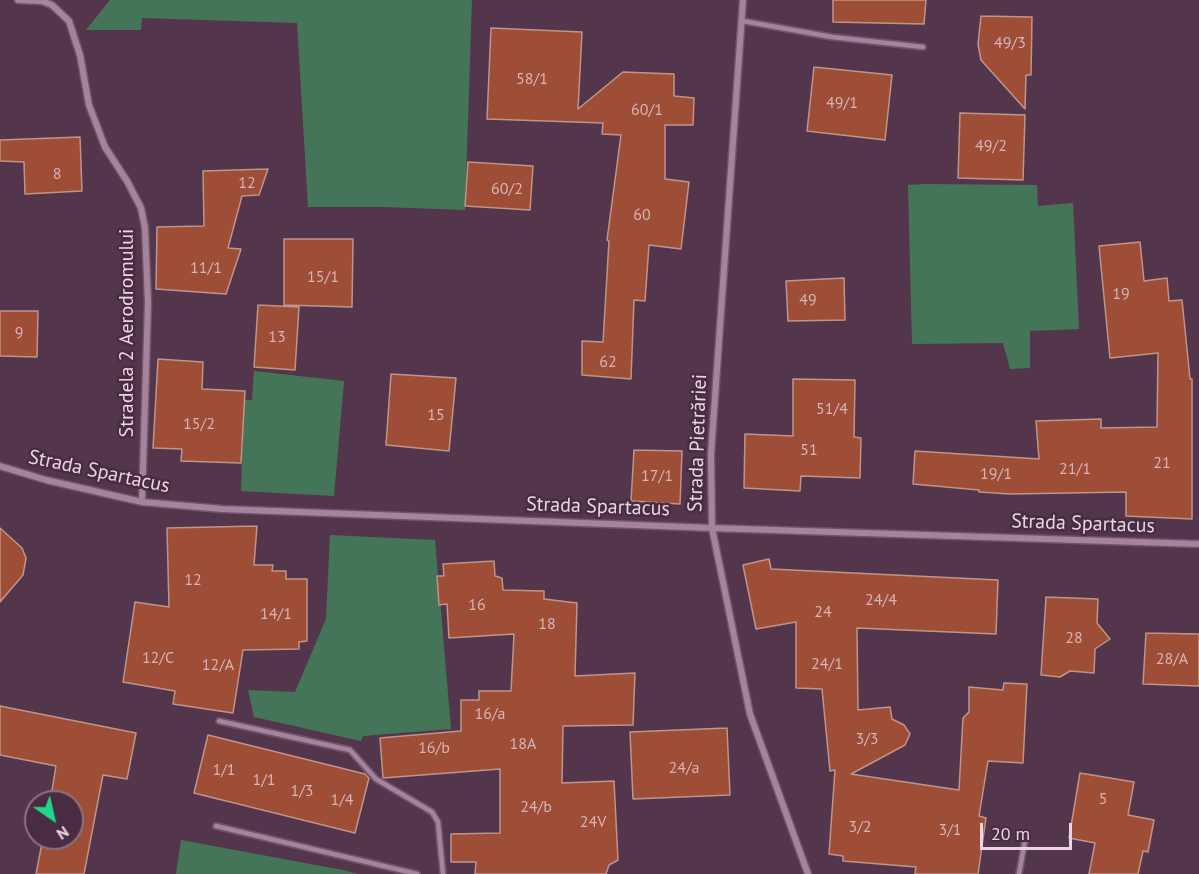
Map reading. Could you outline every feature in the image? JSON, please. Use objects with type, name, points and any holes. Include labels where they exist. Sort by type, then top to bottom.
[{"type":"street","name":"Stradela 2 Aerodromului","points":[[18,0],[42,1],[52,5],[69,21],[80,55],[89,105],[105,147],[141,208],[145,228],[148,303],[142,502]]},
{"type":"street","name":"Strada Pietrăriei","points":[[743,0],[711,454],[712,528],[750,714],[808,874]]},
{"type":"street","name":"Strada Spartacus","points":[[0,466],[46,480],[142,502],[222,509],[1199,544]]},
{"type":"lane","points":[[743,21],[832,37],[923,47]]},
{"type":"lane","points":[[219,721],[350,750],[376,778],[432,812],[438,822],[443,874]]},
{"type":"lane","points":[[216,826],[417,874]]},
{"type":"lane","points":[[1019,874],[1025,840]]},
{"type":"green space","points":[[110,0],[472,0],[465,210],[308,207],[297,23],[142,18],[141,30],[86,30]]},
{"type":"green space","points":[[908,185],[1037,185],[1038,206],[1073,203],[1079,329],[1030,331],[1030,368],[1010,369],[1003,343],[912,344]]},
{"type":"green space","points":[[254,371],[344,381],[334,496],[241,491],[244,400],[252,400]]},
{"type":"green space","points":[[330,535],[435,540],[451,729],[363,736],[361,741],[254,717],[248,690],[295,692],[326,619]]},
{"type":"green space","points":[[181,840],[343,870],[358,874],[176,874]]},
{"type":"building","points":[[833,0],[926,0],[924,24],[833,22]]},
{"type":"building","points":[[981,16],[1032,17],[1031,75],[1026,75],[1025,109],[981,60],[978,44]]},
{"type":"building","points":[[491,28],[582,32],[578,109],[623,72],[674,74],[674,96],[694,98],[693,125],[665,125],[665,179],[689,182],[681,249],[649,245],[645,301],[634,300],[631,379],[582,375],[582,341],[603,342],[609,241],[607,240],[621,135],[602,134],[603,123],[487,119]]},
{"type":"building","points":[[814,67],[892,75],[885,140],[807,131]]},
{"type":"building","points":[[960,113],[1025,115],[1023,180],[958,178]]},
{"type":"building","points":[[80,137],[82,191],[25,194],[24,162],[0,161],[0,140]]},
{"type":"building","points":[[468,162],[533,166],[530,210],[465,206]]},
{"type":"building","points":[[268,169],[259,195],[242,196],[228,248],[241,249],[226,294],[156,289],[157,227],[204,226],[203,171]]},
{"type":"building","points":[[284,239],[353,239],[352,307],[284,305]]},
{"type":"building","points":[[1140,242],[1144,281],[1167,278],[1169,301],[1182,300],[1190,379],[1192,379],[1192,519],[1126,516],[1126,492],[1010,494],[913,484],[915,451],[1039,459],[1036,421],[1101,419],[1101,428],[1157,427],[1158,353],[1110,358],[1099,246]]},
{"type":"building","points":[[844,278],[845,320],[788,321],[786,281]]},
{"type":"building","points":[[258,305],[299,307],[295,370],[254,367]]},
{"type":"building","points":[[0,311],[38,311],[37,357],[0,356]]},
{"type":"building","points":[[158,359],[203,362],[202,389],[245,391],[241,463],[181,461],[182,449],[153,448]]},
{"type":"building","points":[[391,374],[456,378],[449,451],[386,445]]},
{"type":"building","points":[[793,379],[855,380],[854,437],[861,438],[860,478],[801,476],[800,491],[744,488],[745,434],[793,436]]},
{"type":"building","points":[[634,450],[682,451],[680,504],[631,501]]},
{"type":"building","points":[[257,526],[254,565],[273,565],[272,571],[286,571],[286,579],[307,579],[307,641],[299,642],[299,649],[243,650],[233,713],[173,704],[175,691],[123,682],[135,602],[169,607],[167,528]]},
{"type":"building","points":[[0,528],[22,548],[26,558],[23,575],[0,602]]},
{"type":"building","points":[[769,559],[771,569],[998,580],[996,634],[857,628],[858,710],[890,707],[892,719],[904,725],[910,734],[905,745],[851,774],[959,790],[963,718],[969,712],[969,687],[1003,690],[1004,683],[1027,684],[1023,763],[988,761],[979,816],[986,818],[978,874],[915,874],[916,867],[843,861],[843,856],[829,854],[835,770],[830,771],[822,689],[796,688],[796,622],[756,629],[743,565]]},
{"type":"building","points":[[494,561],[495,576],[502,578],[503,590],[544,591],[544,599],[577,603],[575,676],[635,673],[633,725],[563,726],[562,783],[614,781],[618,860],[609,865],[606,874],[475,874],[476,862],[451,862],[451,834],[500,833],[500,769],[383,778],[380,738],[461,731],[461,700],[479,700],[479,691],[511,691],[514,634],[449,638],[447,604],[439,605],[437,576],[444,576],[443,564]]},
{"type":"building","points":[[1046,597],[1098,599],[1097,623],[1110,639],[1095,649],[1094,673],[1070,671],[1060,677],[1041,675]]},
{"type":"building","points":[[1146,633],[1199,634],[1199,686],[1143,684]]},
{"type":"building","points":[[0,706],[136,733],[127,779],[103,775],[84,874],[36,874],[41,850],[84,850],[84,790],[52,790],[56,766],[0,755]]},
{"type":"building","points":[[727,728],[730,795],[633,799],[630,732]]},
{"type":"building","points":[[208,735],[365,774],[369,778],[355,833],[194,793]]},
{"type":"building","points":[[1080,773],[1134,782],[1128,815],[1154,820],[1148,852],[1143,851],[1138,874],[1089,874],[1095,843],[1069,838]]}]
